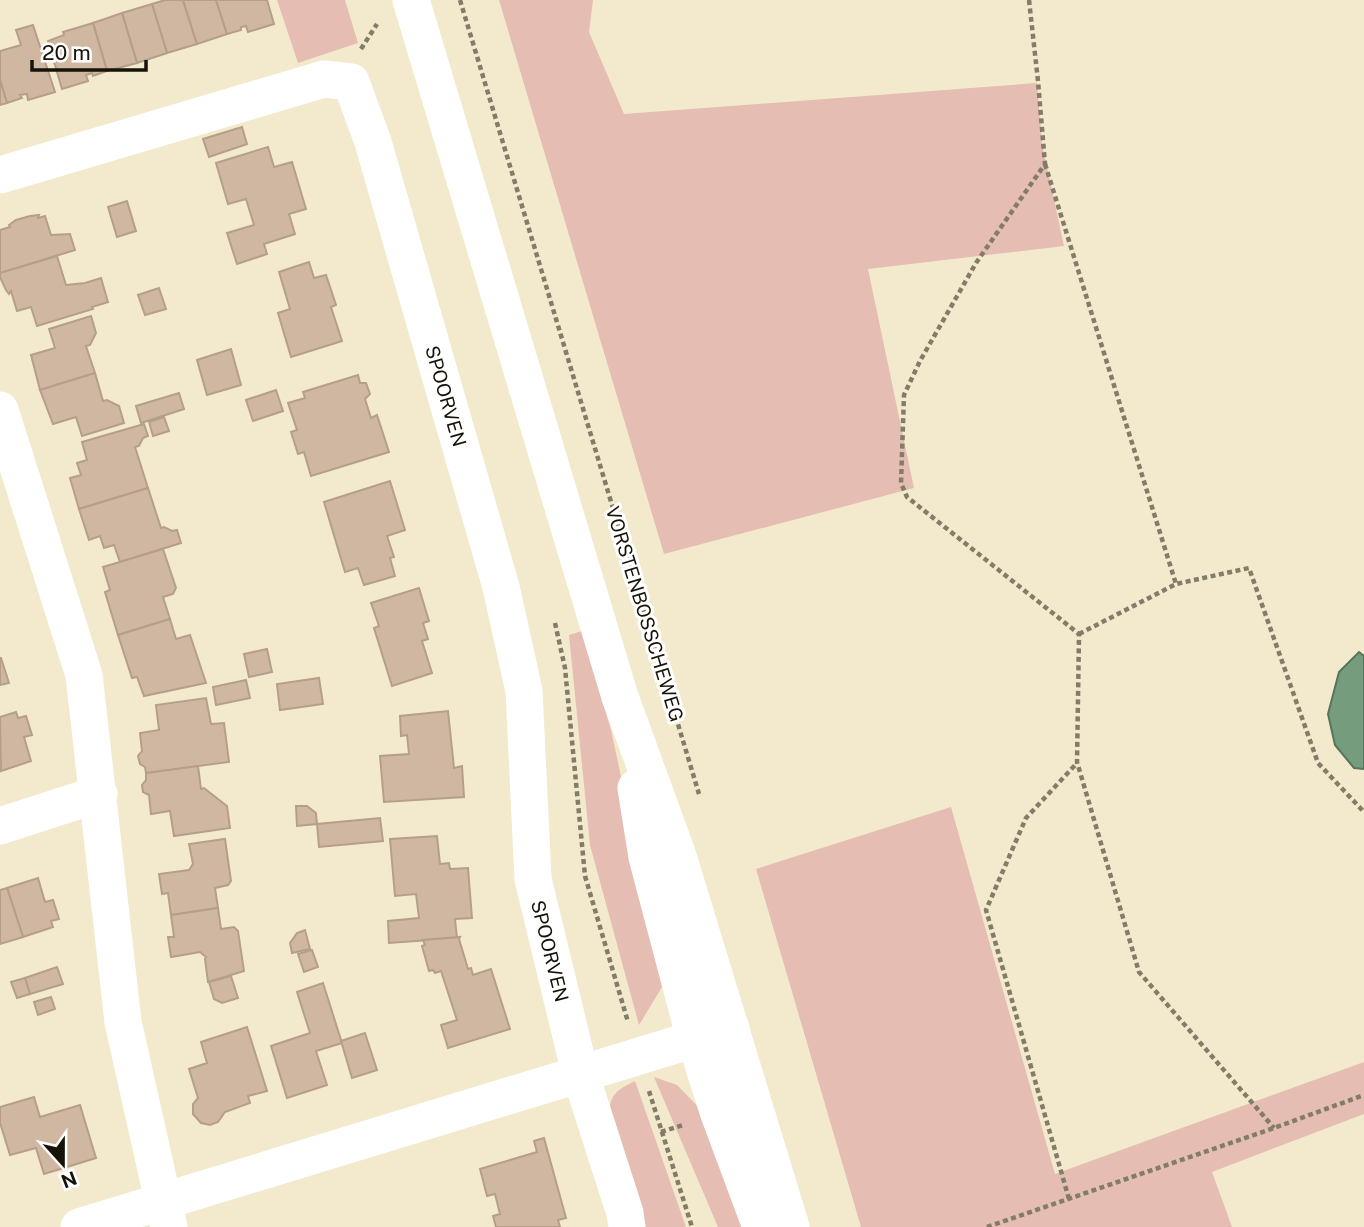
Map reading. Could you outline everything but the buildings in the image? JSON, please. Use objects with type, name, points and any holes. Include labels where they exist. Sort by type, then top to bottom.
[{"type":"street","points":[[411,0],[621,697],[677,853],[791,1227]]},
{"type":"street","name":"SPOORVEN","points":[[0,175],[324,79],[351,82],[373,142],[501,587],[524,691],[533,879],[580,1073],[625,1213],[627,1227]]},
{"type":"street","points":[[0,410],[84,675],[123,1023],[166,1214]]},
{"type":"street","points":[[621,697],[647,857],[695,1039],[719,1114],[761,1227]]},
{"type":"street","points":[[0,826],[99,794]]},
{"type":"street","points":[[79,1227],[166,1214],[580,1073],[731,1028]]},
{"type":"path","name":"VORSTENBOSSCHEWEG","points":[[460,0],[700,798]]},
{"type":"path","points":[[1029,0],[1045,164],[1176,584]]},
{"type":"path","points":[[1045,164],[976,263],[920,361],[904,395],[901,483],[907,497],[1079,634]]},
{"type":"path","points":[[1079,634],[1176,584],[1249,568],[1318,763],[1364,812]]},
{"type":"path","points":[[1079,634],[1077,762],[1139,972],[1274,1128]]},
{"type":"path","points":[[1069,1199],[986,910],[1026,818],[1077,762]]},
{"type":"path","points":[[987,1227],[1364,1095]]},
{"type":"shaded area","points":[[277,0],[345,0],[358,43],[298,63]]},
{"type":"shaded area","points":[[499,0],[593,0],[589,32],[624,114],[1037,83],[1042,144],[1064,246],[868,269],[914,488],[664,554]]},
{"type":"shaded area","points":[[582,631],[611,730],[665,982],[639,1025],[590,845],[569,635]]},
{"type":"shaded area","points":[[1359,652],[1364,656],[1364,769],[1354,768],[1335,745],[1328,714],[1339,672]]},
{"type":"shaded area","points":[[951,807],[1055,1174],[1364,1062],[1364,1114],[1212,1172],[1232,1227],[861,1227],[756,869]]},
{"type":"shaded area","points":[[654,1077],[677,1085],[713,1122],[745,1227],[718,1227]]},
{"type":"shaded area","points":[[635,1081],[686,1227],[638,1227],[607,1119],[615,1094]]}]
